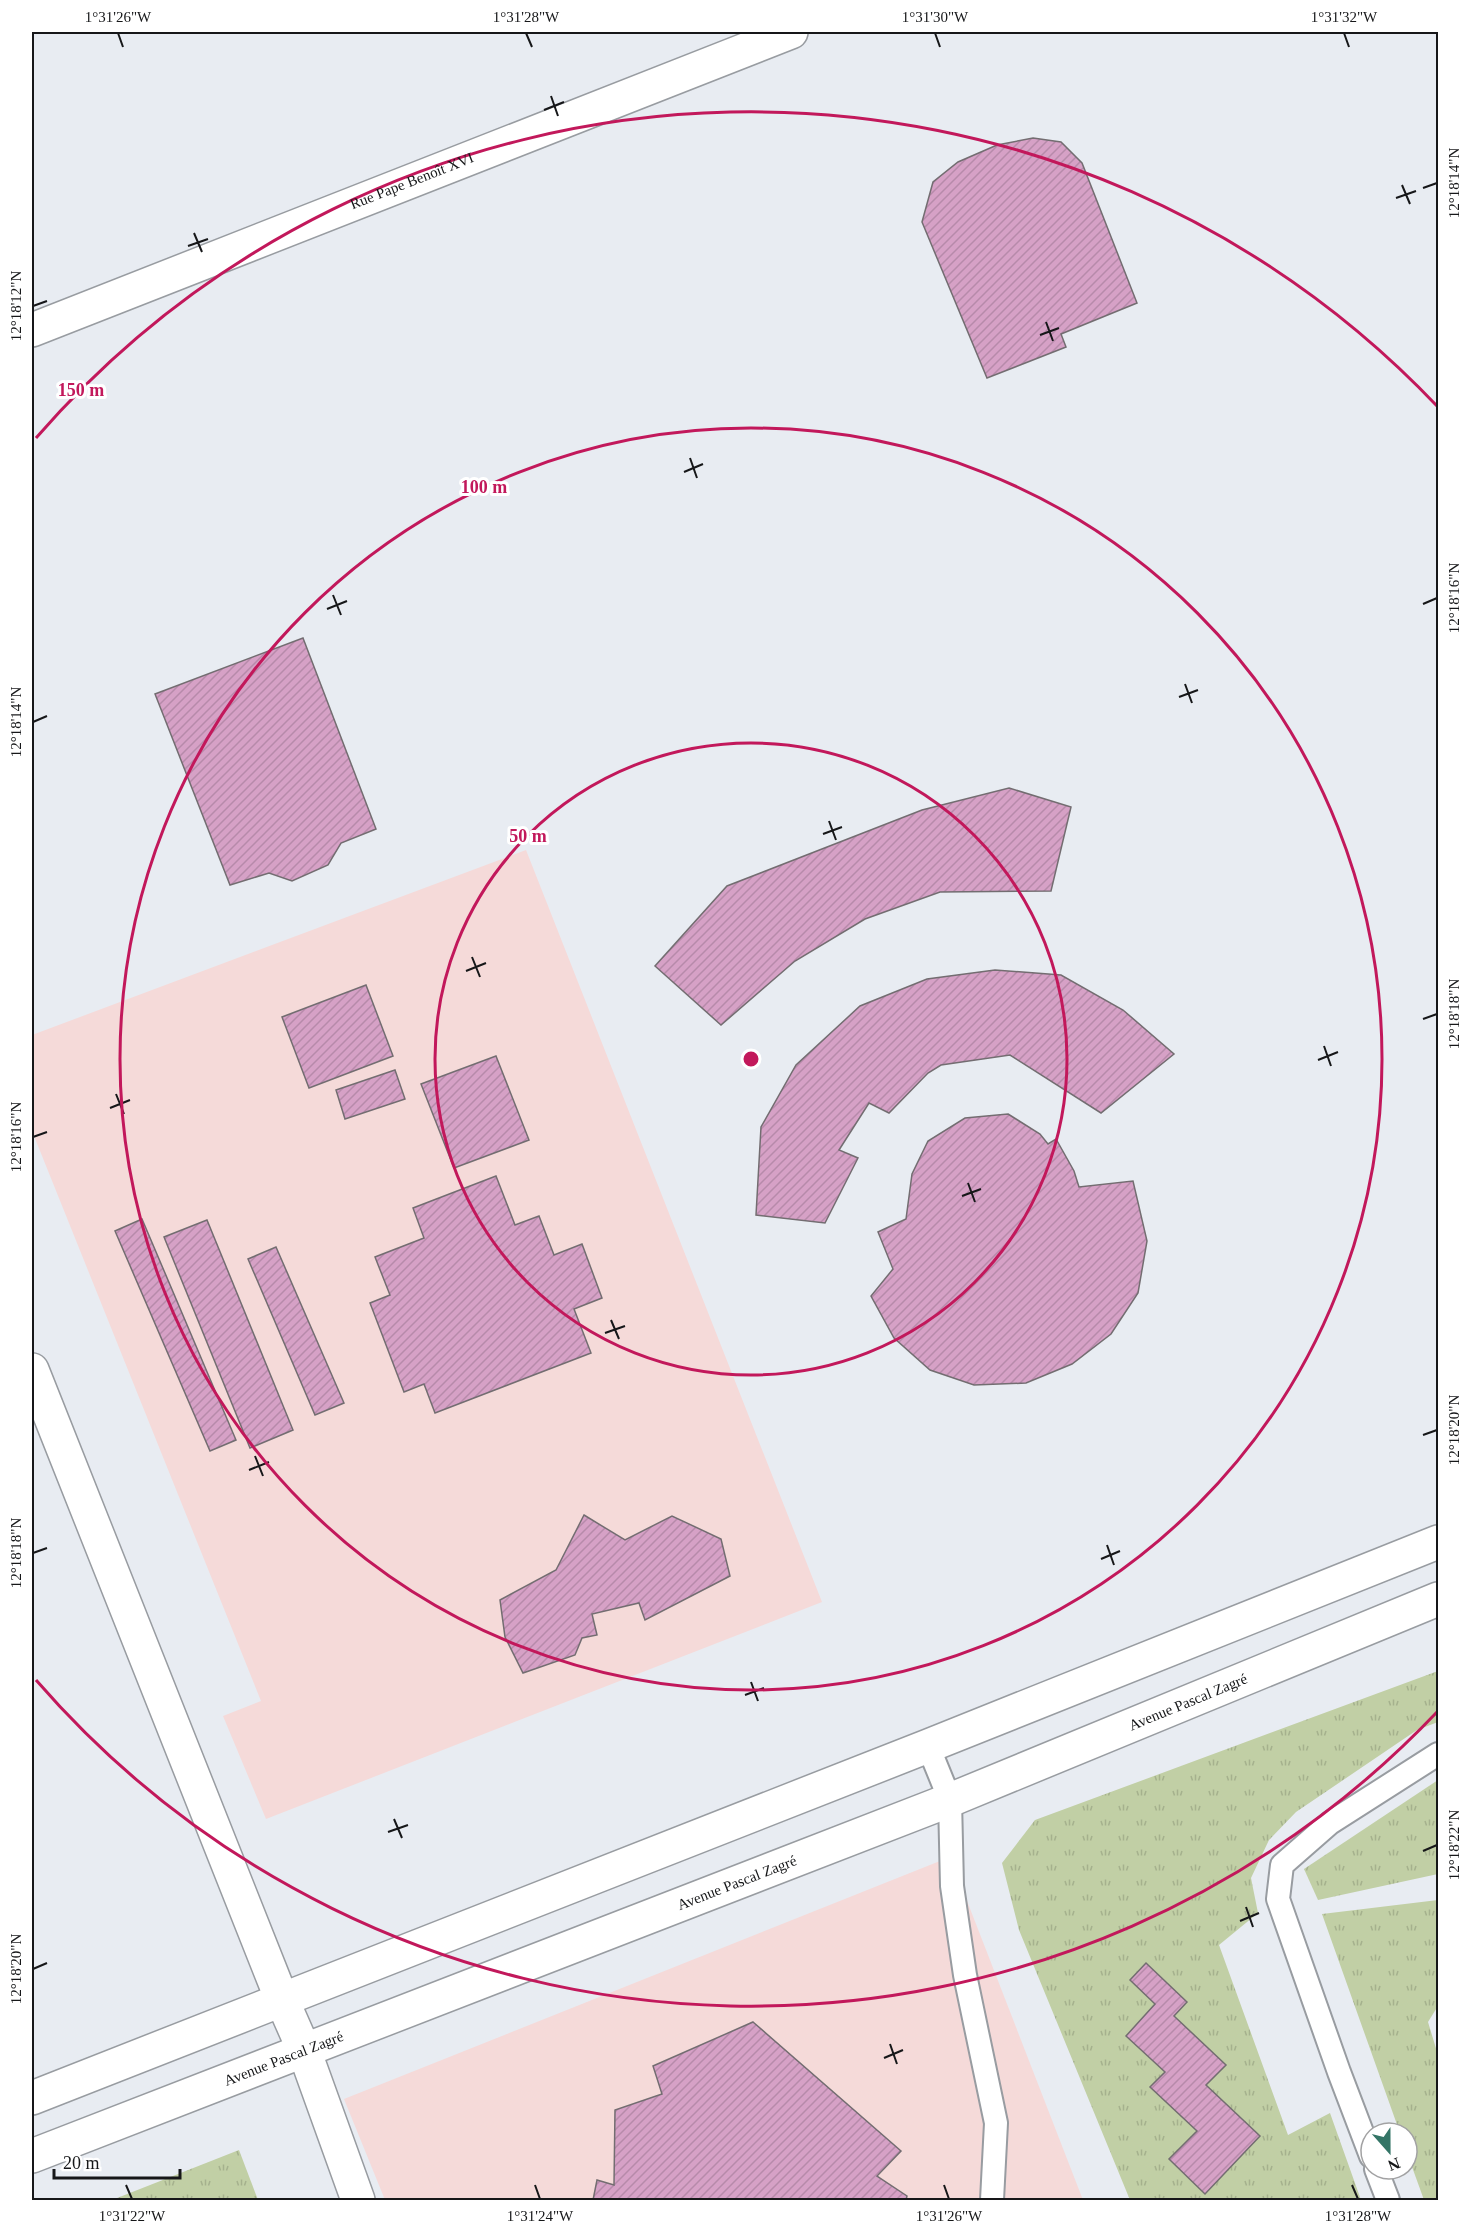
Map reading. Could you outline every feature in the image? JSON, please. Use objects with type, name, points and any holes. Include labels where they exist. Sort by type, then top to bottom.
[{"type":"main road","name":"Rue Pape Benoît XVI","points":[[32,330],[791,32]]},
{"type":"main road","points":[[32,1370],[282,2000],[304,2050],[358,2200]]},
{"type":"main road","points":[[32,2097],[928,1746],[1438,1542]]},
{"type":"main road","name":"Avenue Pascal Zagré","points":[[32,2156],[950,1800],[1438,1599]]},
{"type":"lane","points":[[928,1746],[950,1800],[953,1897],[965,1975],[996,2123],[992,2200]]},
{"type":"lane","points":[[1359,2124],[1278,1899],[1282,1865],[1330,1823],[1438,1754]]},
{"type":"lane","points":[[1381,2181],[1388,2200]]},
{"type":"shaded area","points":[[526,850],[822,1602],[266,1819],[223,1716],[261,1701],[32,1131],[32,1035]]},
{"type":"shaded area","points":[[950,1857],[1083,2200],[385,2200],[344,2099]]},
{"type":"green space","points":[[1438,1671],[1438,1722],[1417,1730],[1296,1812],[1269,1840],[1251,1878],[1258,1913],[1219,1945],[1288,2135],[1330,2113],[1361,2200],[1130,2200],[1019,1930],[1002,1863],[1035,1820]]},
{"type":"green space","points":[[1438,1780],[1438,1874],[1318,1900],[1304,1869]]},
{"type":"green space","points":[[1438,1900],[1438,2006],[1428,2022],[1438,2055],[1438,2200],[1424,2200],[1417,2181],[1419,2181],[1419,2121],[1396,2121],[1322,1914]]},
{"type":"green space","points":[[239,2150],[258,2200],[112,2200]]},
{"type":"building","points":[[1033,138],[1061,142],[1082,163],[1137,303],[1061,334],[1066,347],[987,378],[922,222],[933,182],[958,162],[997,145]]},
{"type":"building","points":[[303,638],[376,829],[341,843],[328,865],[292,881],[269,873],[230,885],[155,694]]},
{"type":"building","points":[[1009,788],[1071,807],[1051,891],[940,892],[865,919],[795,961],[721,1025],[655,966],[727,886],[922,810]]},
{"type":"building","points":[[995,970],[1061,975],[1123,1010],[1174,1054],[1101,1113],[1010,1055],[941,1065],[928,1073],[889,1113],[869,1103],[839,1150],[858,1158],[825,1223],[756,1215],[761,1127],[796,1065],[860,1006],[927,979]]},
{"type":"building","points":[[366,985],[393,1056],[309,1088],[282,1017]]},
{"type":"building","points":[[496,1056],[529,1140],[454,1168],[421,1084]]},
{"type":"building","points":[[395,1070],[405,1099],[345,1119],[336,1090]]},
{"type":"building","points":[[1008,1114],[1040,1134],[1048,1144],[1056,1139],[1074,1171],[1079,1187],[1133,1181],[1147,1241],[1138,1293],[1111,1334],[1072,1364],[1026,1383],[974,1385],[930,1370],[894,1338],[871,1296],[893,1269],[878,1232],[906,1219],[912,1174],[928,1141],[965,1118]]},
{"type":"building","points":[[496,1176],[515,1225],[539,1216],[554,1255],[582,1244],[602,1298],[574,1309],[591,1353],[435,1413],[424,1384],[404,1392],[370,1303],[390,1295],[375,1257],[424,1238],[413,1208]]},
{"type":"building","points":[[142,1219],[236,1440],[210,1451],[115,1231]]},
{"type":"building","points":[[207,1220],[293,1430],[250,1448],[164,1237]]},
{"type":"building","points":[[276,1247],[344,1403],[315,1415],[248,1259]]},
{"type":"building","points":[[584,1515],[625,1540],[672,1516],[721,1539],[730,1576],[645,1620],[639,1603],[592,1614],[597,1635],[582,1638],[575,1655],[523,1673],[505,1637],[500,1600],[556,1570]]},
{"type":"building","points":[[1146,1963],[1187,2002],[1174,2016],[1226,2065],[1206,2085],[1260,2136],[1205,2194],[1169,2159],[1197,2131],[1150,2087],[1165,2072],[1126,2036],[1155,2004],[1130,1980]]},
{"type":"building","points":[[753,2022],[901,2151],[877,2176],[907,2196],[906,2200],[593,2200],[597,2180],[614,2185],[615,2110],[662,2094],[653,2066]]}]
